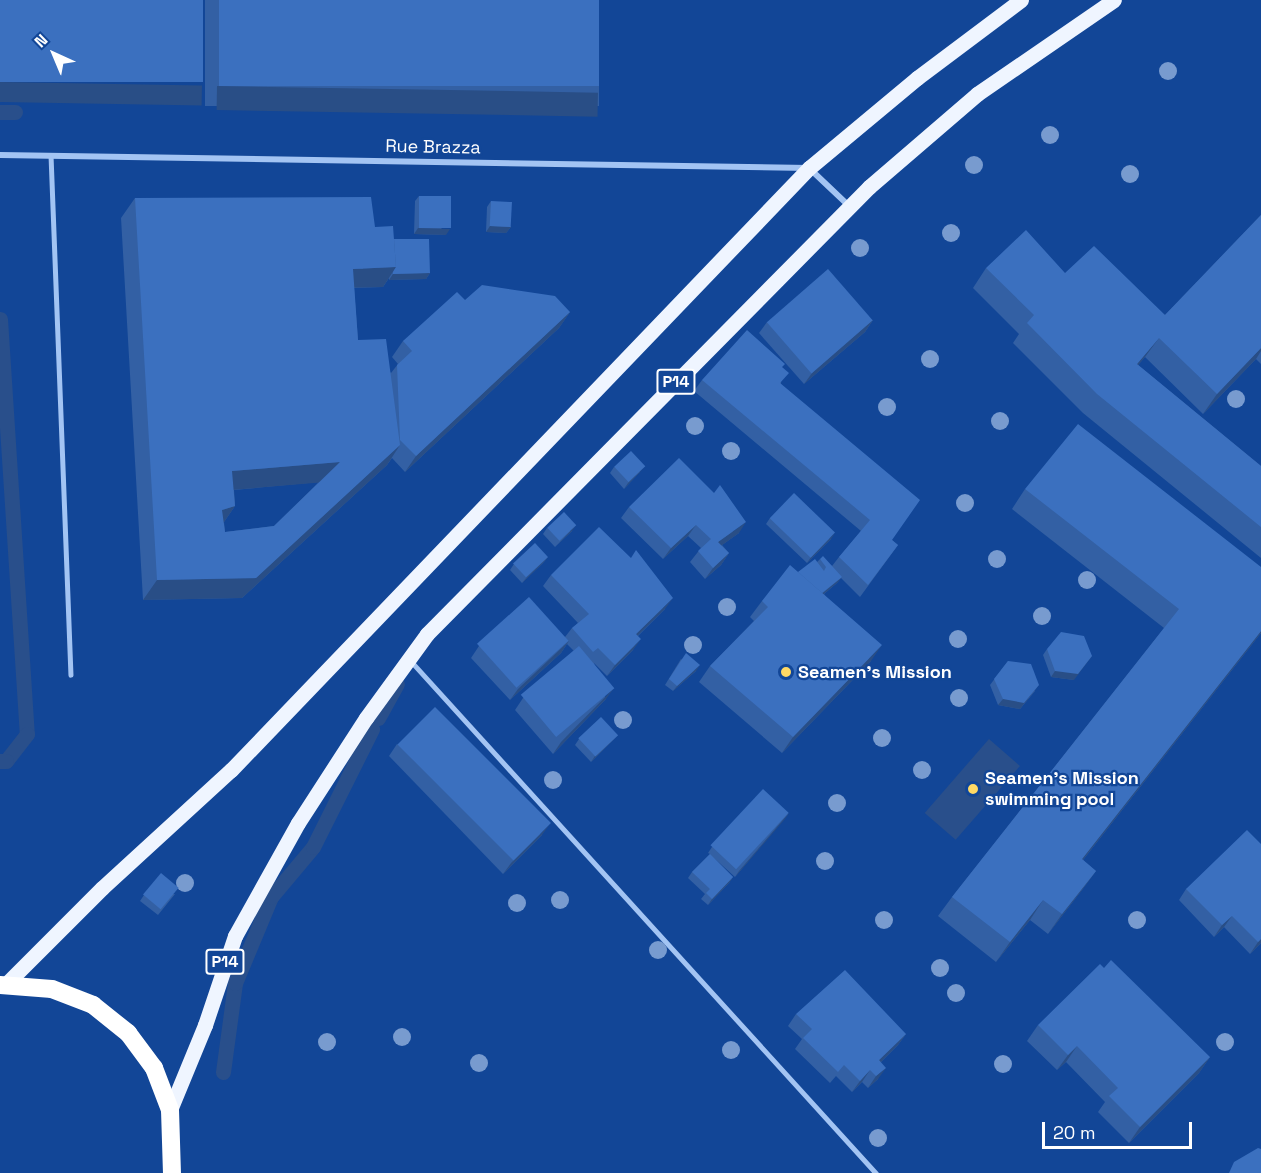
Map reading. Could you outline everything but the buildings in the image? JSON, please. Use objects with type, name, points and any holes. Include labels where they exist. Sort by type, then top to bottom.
[{"type":"highway","points":[[2,985],[52,989],[93,1005],[128,1033],[154,1068],[170,1110],[175,1169]]},
{"type":"main road","points":[[2,985],[102,888],[231,770],[809,168],[917,78],[1021,0]]},
{"type":"main road","name":"P14","points":[[170,1110],[205,1025],[235,936],[298,823],[409,658],[436,626],[850,206],[978,94],[1114,0]]},
{"type":"street","name":"Rue Brazza","points":[[0,155],[809,168]]},
{"type":"street","points":[[809,168],[850,206]]},
{"type":"lane","points":[[51,155],[71,675]]},
{"type":"lane","points":[[409,658],[876,1173]]},
{"type":"water","name":"Seamen's Mission swimming pool","points":[[989,739],[1020,766],[956,840],[925,813]]},
{"type":"waterway","points":[[0,112],[15,112]]},
{"type":"waterway","points":[[0,319],[27,734],[6,761],[0,761]]},
{"type":"waterway","points":[[378,718],[397,684]]},
{"type":"waterway","points":[[223,1072],[235,983],[271,897],[313,847],[372,729]]},
{"type":"place","name":"Seamen's Mission","points":[[786,672]]},
{"type":"place","name":"Seamen's Mission swimming pool","points":[[973,789]]}]
